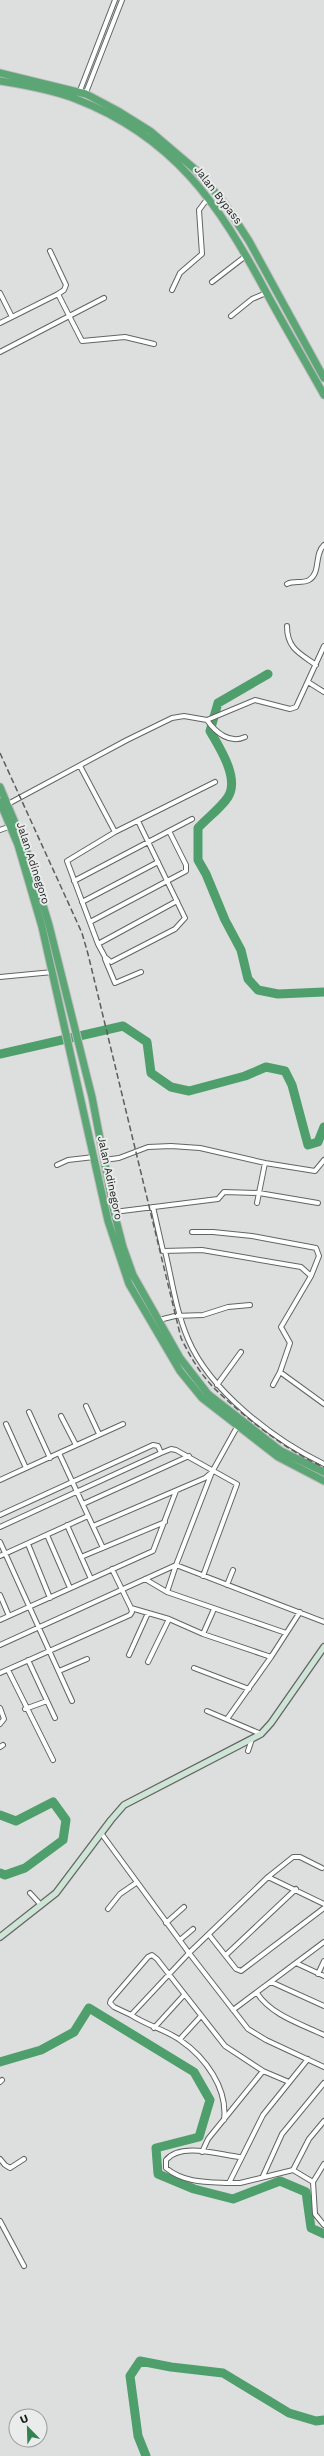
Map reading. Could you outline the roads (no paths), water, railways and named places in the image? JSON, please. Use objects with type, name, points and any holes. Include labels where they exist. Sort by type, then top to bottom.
[{"type":"highway","name":"Jalan Bypass","points":[[0,73],[81,97],[118,111],[166,143],[196,171],[225,204],[249,241],[324,378]]},
{"type":"highway","name":"Jalan Bypass","points":[[0,81],[81,97],[146,137],[191,176],[208,197],[247,255],[266,293],[324,395]]},
{"type":"highway","name":"Jalan Adinegoro","points":[[0,787],[26,849],[45,926],[64,1022],[100,1181],[106,1196],[120,1263],[142,1308],[180,1371],[202,1398],[237,1427],[278,1457],[324,1481]]},
{"type":"highway","name":"Jalan Adinegoro","points":[[0,802],[11,826],[45,926],[73,1020],[104,1160],[107,1180],[106,1196]]},
{"type":"highway","points":[[100,1181],[102,1184],[107,1180]]},
{"type":"highway","points":[[106,1196],[114,1212],[123,1247],[134,1275],[158,1321],[189,1371],[208,1394],[281,1451],[324,1472]]},
{"type":"street","points":[[81,97],[115,0]]},
{"type":"street","points":[[81,97],[122,0]]},
{"type":"street","points":[[172,290],[180,273],[202,254],[199,210],[208,197]]},
{"type":"street","points":[[0,323],[64,290],[66,285],[50,251]]},
{"type":"street","points":[[212,282],[247,255]]},
{"type":"street","points":[[231,316],[252,299],[266,293]]},
{"type":"street","points":[[0,294],[12,318]]},
{"type":"street","points":[[58,294],[80,339],[84,342],[125,337],[154,344]]},
{"type":"street","points":[[0,352],[104,298]]},
{"type":"street","points":[[287,584],[295,580],[305,582],[311,578],[324,545]]},
{"type":"street","points":[[287,626],[290,646],[296,652],[316,664]]},
{"type":"street","points":[[209,721],[221,714],[255,700],[293,708],[298,705],[324,646]]},
{"type":"street","points":[[308,682],[324,692]]},
{"type":"street","points":[[8,804],[127,740],[172,718],[184,716],[209,721],[218,732],[229,739],[237,741],[245,737]]},
{"type":"street","points":[[80,766],[116,832]]},
{"type":"street","points":[[141,972],[115,983],[67,865],[68,859],[116,832],[215,782]]},
{"type":"street","points":[[74,881],[192,818]]},
{"type":"street","points":[[104,957],[109,962],[113,961],[181,924],[185,918],[138,821]]},
{"type":"street","points":[[0,830],[11,826]]},
{"type":"street","points":[[90,922],[183,873],[187,868],[169,830]]},
{"type":"street","points":[[82,902],[158,862]]},
{"type":"street","points":[[98,944],[177,901]]},
{"type":"street","points":[[0,977],[53,972]]},
{"type":"street","points":[[104,1160],[119,1158],[148,1147],[159,1146],[200,1148],[265,1163],[315,1171],[324,1160]]},
{"type":"street","points":[[57,1165],[68,1160],[95,1157]]},
{"type":"street","points":[[257,1203],[265,1163]]},
{"type":"street","points":[[114,1212],[218,1199],[224,1192],[259,1193],[318,1203]]},
{"type":"street","points":[[153,1207],[162,1248],[165,1251],[180,1315],[188,1339],[203,1368],[217,1385],[293,1447],[324,1464]]},
{"type":"street","points":[[192,1232],[213,1232],[316,1248],[318,1256],[311,1276],[281,1327],[290,1343],[280,1372],[273,1385]]},
{"type":"street","points":[[165,1251],[202,1250],[252,1258],[301,1267],[311,1276]]},
{"type":"street","points":[[158,1321],[180,1315],[195,1316],[228,1306],[250,1305]]},
{"type":"street","points":[[217,1385],[241,1352]]},
{"type":"street","points":[[280,1372],[324,1404]]},
{"type":"street","points":[[86,1406],[98,1434]]},
{"type":"street","points":[[30,1412],[50,1458]]},
{"type":"street","points":[[61,1416],[76,1445]]},
{"type":"street","points":[[6,1424],[26,1468]]},
{"type":"street","points":[[0,1479],[50,1458],[98,1434],[123,1424]]},
{"type":"street","points":[[167,1592],[213,1471],[237,1427]]},
{"type":"street","points":[[0,1515],[153,1445],[159,1449]]},
{"type":"street","points":[[0,1527],[159,1449],[174,1449],[190,1456],[237,1484],[203,1576]]},
{"type":"street","points":[[59,1453],[103,1548]]},
{"type":"street","points":[[83,1504],[190,1456]]},
{"type":"street","points":[[93,1526],[205,1478],[213,1471]]},
{"type":"street","points":[[0,1620],[153,1551],[176,1490]]},
{"type":"street","points":[[0,1556],[88,1516]]},
{"type":"street","points":[[81,1558],[165,1522]]},
{"type":"street","points":[[67,1526],[91,1579]]},
{"type":"street","points":[[47,1535],[70,1588]]},
{"type":"street","points":[[0,1542],[72,1701]]},
{"type":"street","points":[[28,1544],[50,1598]]},
{"type":"street","points":[[0,1645],[176,1565],[324,1622]]},
{"type":"street","points":[[0,1673],[130,1615],[132,1612],[131,1608],[112,1569]]},
{"type":"street","points":[[227,1585],[233,1570]]},
{"type":"street","points":[[145,1579],[167,1592],[286,1633]]},
{"type":"street","points":[[0,1595],[9,1616]]},
{"type":"street","points":[[131,1608],[169,1619],[203,1634],[271,1657]]},
{"type":"street","points":[[203,1634],[214,1609]]},
{"type":"street","points":[[228,1719],[300,1612]]},
{"type":"street","points":[[129,1655],[148,1613]]},
{"type":"street","points":[[148,1662],[169,1619]]},
{"type":"street","points":[[0,1937],[56,1893],[101,1833],[119,1811],[131,1800],[261,1734],[271,1723],[324,1647]]},
{"type":"street","points":[[59,1671],[87,1659]]},
{"type":"street","points":[[28,1660],[55,1718]]},
{"type":"street","points":[[194,1668],[249,1689]]},
{"type":"street","points":[[8,1670],[25,1709],[53,1760]]},
{"type":"street","points":[[25,1709],[47,1701]]},
{"type":"street","points":[[0,1708],[4,1719],[0,1724]]},
{"type":"street","points":[[207,1711],[261,1734]]},
{"type":"street","points":[[248,1751],[252,1738]]},
{"type":"street","points":[[101,1833],[136,1884],[245,2026],[252,2032],[324,2068]]},
{"type":"street","points":[[130,2015],[168,1974],[210,1936],[268,1877],[296,1856],[322,1868]]},
{"type":"street","points":[[268,1877],[296,1889],[324,1904]]},
{"type":"street","points":[[108,1909],[120,1894],[136,1884]]},
{"type":"street","points":[[226,1955],[296,1889]]},
{"type":"street","points":[[30,1893],[41,1905]]},
{"type":"street","points":[[166,1923],[184,1907]]},
{"type":"street","points":[[210,1936],[237,1970],[244,1969],[324,1908]]},
{"type":"street","points":[[180,1940],[193,1929]]},
{"type":"street","points":[[234,2010],[324,1942]]},
{"type":"street","points":[[224,2120],[223,2100],[211,2070],[180,2039],[154,2028],[114,2007],[110,2003],[148,1957],[152,1956],[157,1959],[184,1995],[230,2050],[263,2070],[289,2082]]},
{"type":"street","points":[[318,1974],[324,1961]]},
{"type":"street","points":[[296,1963],[324,1976]]},
{"type":"street","points":[[272,1982],[324,2006]]},
{"type":"street","points":[[257,1993],[265,2004],[275,2011],[324,2035]]},
{"type":"street","points":[[154,2028],[184,1995]]},
{"type":"street","points":[[180,2039],[201,2016]]},
{"type":"street","points":[[229,2183],[240,2157],[263,2115],[308,2059]]},
{"type":"street","points":[[202,2152],[205,2144],[263,2070]]},
{"type":"street","points":[[263,2176],[277,2143],[296,2114],[324,2083]]},
{"type":"street","points":[[292,2170],[309,2139],[324,2121]]},
{"type":"street","points":[[240,2157],[188,2150],[176,2153],[166,2160],[166,2168],[176,2175],[194,2181],[240,2184],[263,2176],[292,2170],[313,2182]]},
{"type":"street","points":[[0,2159],[10,2168],[24,2159]]},
{"type":"street","points":[[324,2164],[313,2182],[315,2214],[324,2225]]},
{"type":"street","points":[[0,2221],[24,2266]]},
{"type":"waterway","points":[[268,674],[218,703],[210,731],[227,763],[232,781],[231,789],[225,801],[198,828],[198,860],[206,874],[225,920],[241,950],[248,979],[258,990],[278,994],[324,992]]},
{"type":"waterway","points":[[0,1054],[123,1026],[147,1042],[151,1073],[171,1087],[189,1091],[245,1076],[266,1067],[285,1071],[292,1085],[308,1145],[318,1142],[324,1127]]},
{"type":"waterway","points":[[0,1815],[16,1821],[53,1802],[66,1820],[63,1840],[25,1868],[5,1875],[0,1873]]},
{"type":"waterway","points":[[0,2062],[41,2050],[74,2032],[89,2008],[194,2072],[210,2100],[199,2137],[156,2148],[158,2174],[194,2189],[233,2199],[280,2181],[306,2192],[311,2228],[324,2234]]},
{"type":"waterway","points":[[146,2456],[138,2436],[130,2376],[140,2361],[171,2367],[223,2373],[289,2413],[316,2421],[324,2420]]},
{"type":"railway","points":[[0,753],[82,933],[181,1338],[200,1371],[215,1389],[226,1399],[252,1422],[281,1443],[324,1467]]}]
